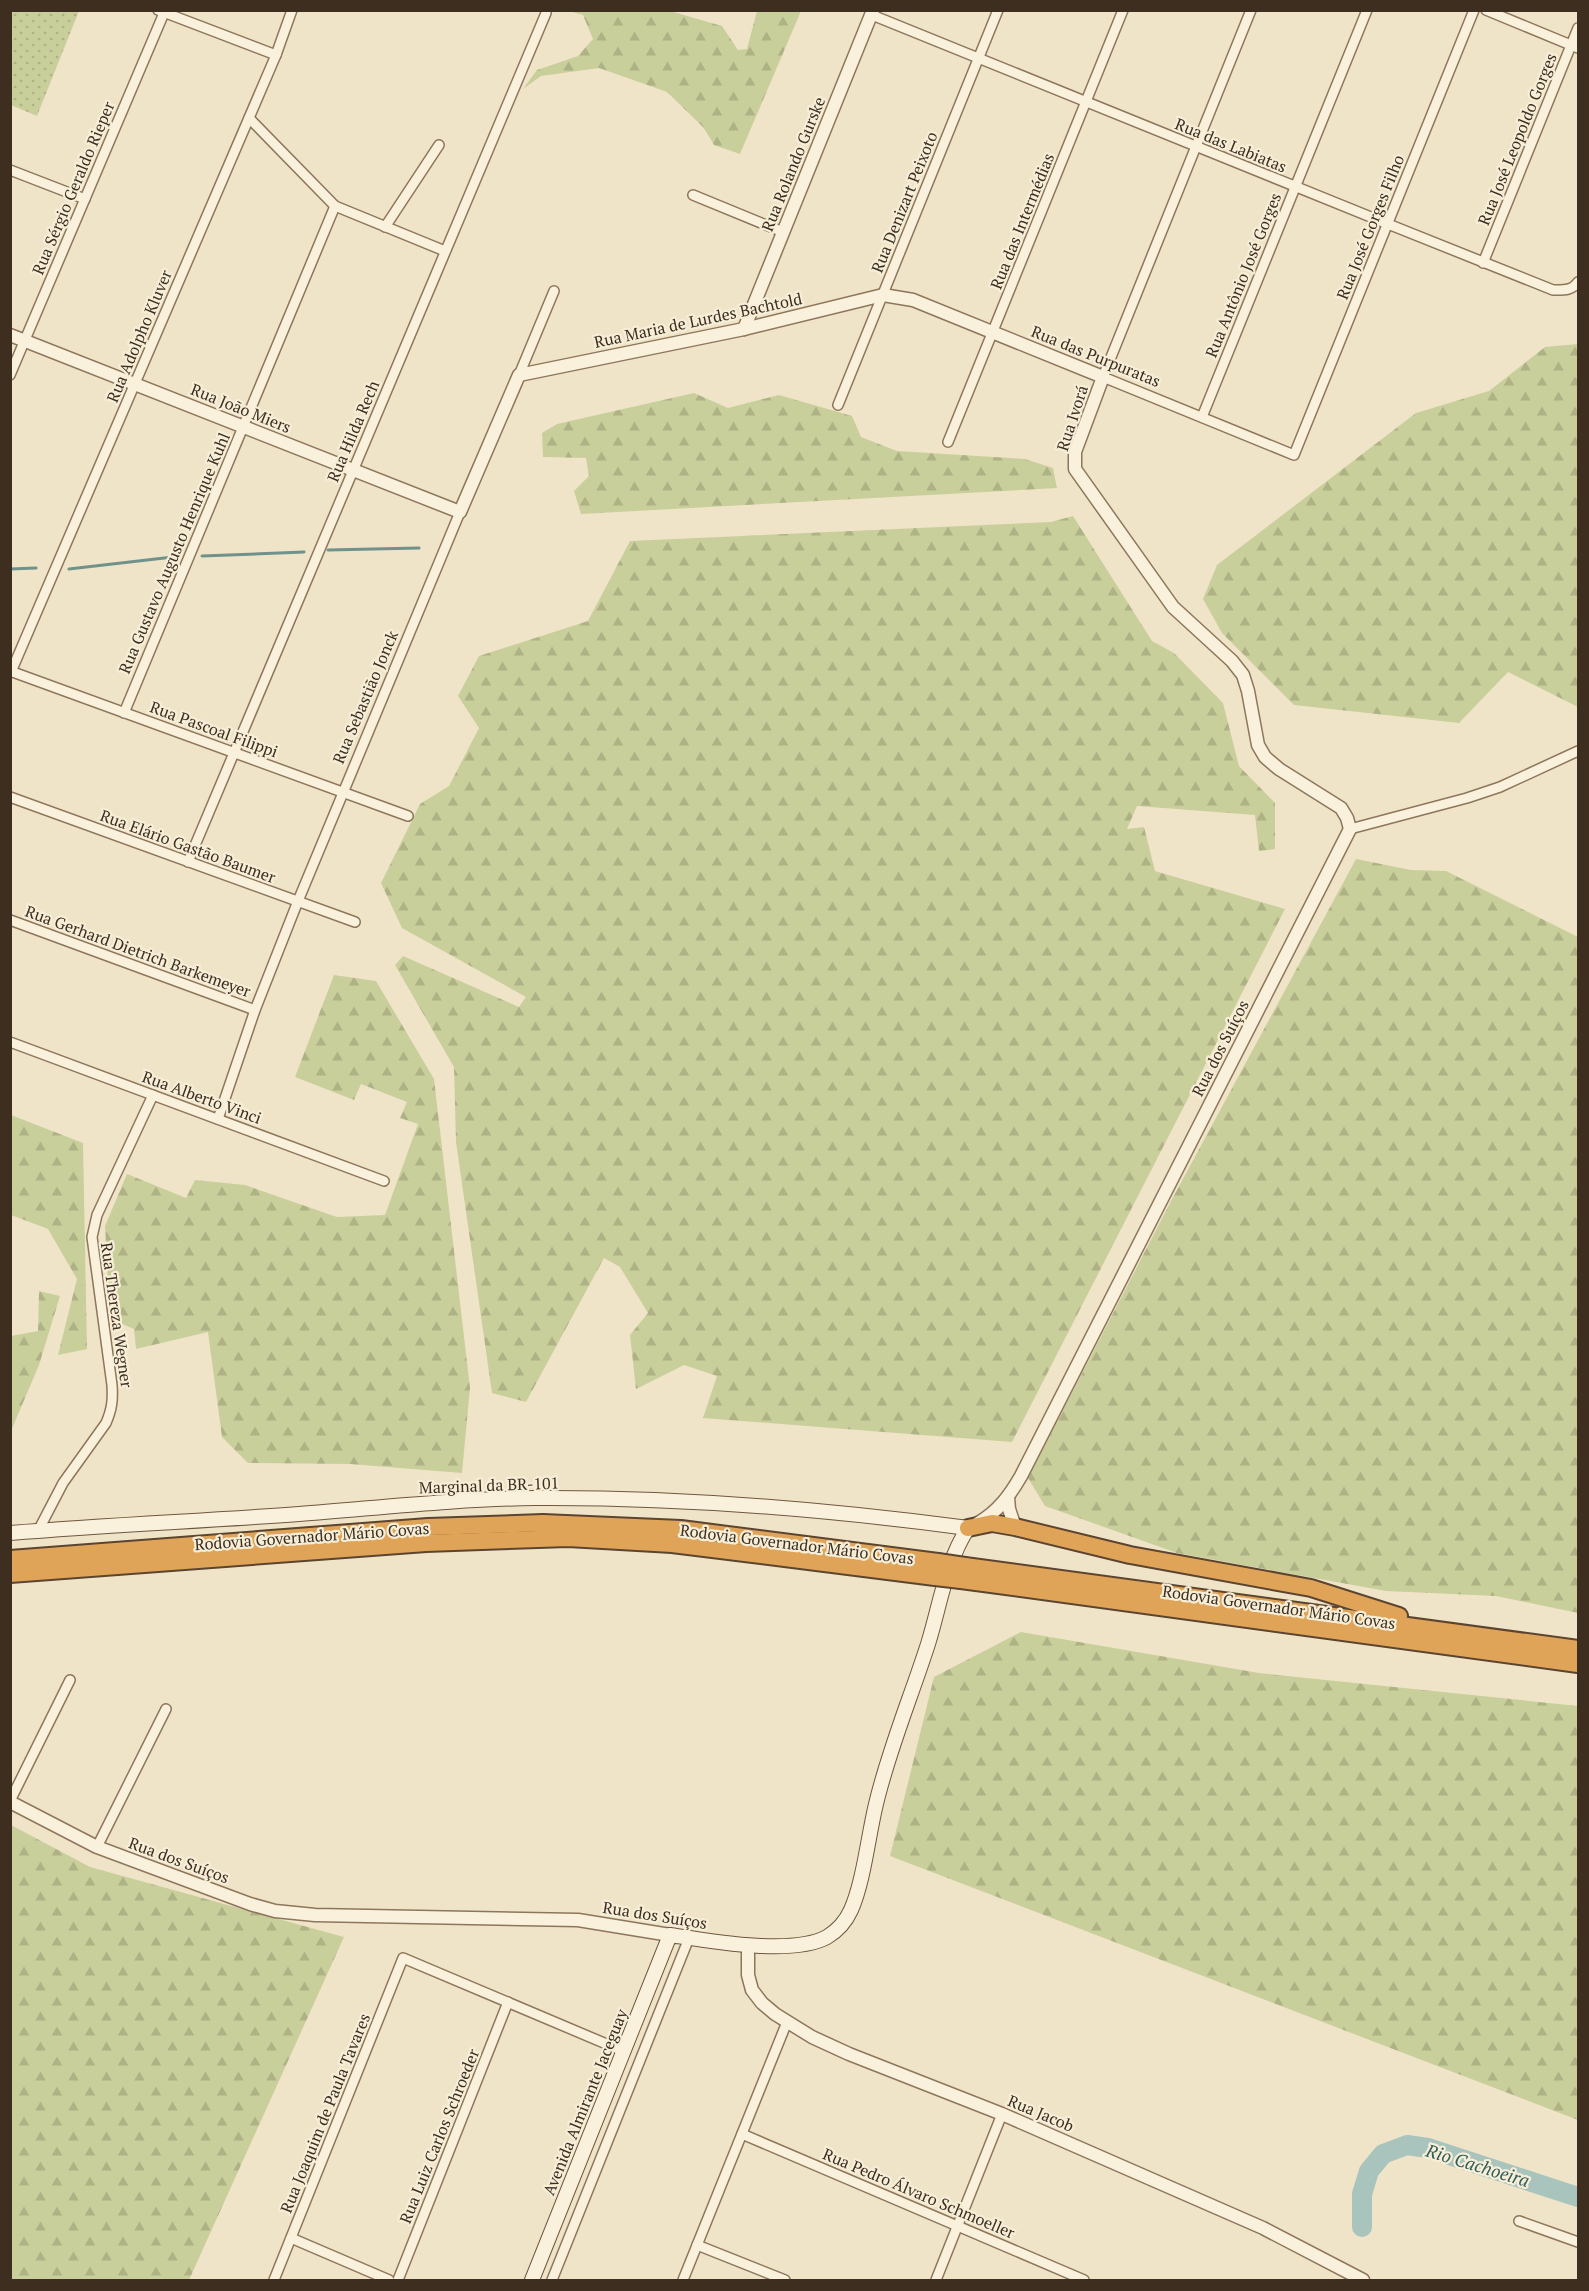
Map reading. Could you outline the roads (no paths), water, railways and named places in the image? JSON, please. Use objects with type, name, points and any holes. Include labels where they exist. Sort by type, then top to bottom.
[{"type":"highway","name":"Rodovia Governador Mário Covas","points":[[10,1559],[428,1527],[543,1523],[681,1529],[937,1570]]},
{"type":"highway","points":[[968,1528],[992,1523],[1015,1527],[1130,1555],[1311,1588],[1443,1629]]},
{"type":"highway","name":"Rodovia Governador Mário Covas","points":[[10,1574],[426,1543],[539,1538],[672,1544],[963,1573],[1443,1629],[1578,1649]]},
{"type":"highway","name":"Rodovia Governador Mário Covas","points":[[963,1573],[1578,1664]]},
{"type":"main road","name":"Marginal da BR-101","points":[[10,1533],[299,1514],[435,1502],[537,1498],[774,1507],[968,1528]]},
{"type":"main road","name":"Rua dos Suíços","points":[[669,1935],[748,1945],[796,1944],[814,1942],[832,1933],[847,1918],[857,1892],[892,1745],[927,1646],[954,1551],[968,1528]]},
{"type":"main road","name":"Avenida Almirante Jaceguay","points":[[532,2280],[669,1935]]},
{"type":"street","name":"Rua Adolpho Kluver","points":[[11,672],[276,55],[292,10]]},
{"type":"street","name":"Rua Denizart Peixoto","points":[[838,405],[998,10]]},
{"type":"street","name":"Rua das Intermédias","points":[[948,442],[1123,10]]},
{"type":"street","name":"Rua Ivorá","points":[[1251,10],[1103,377],[1076,452],[1075,469],[1173,607],[1232,661],[1243,675],[1258,746],[1265,757],[1279,769],[1341,808],[1350,829]]},
{"type":"street","name":"Rua Antônio José Gorges","points":[[1202,417],[1367,10]]},
{"type":"street","name":"Rua José Gorges Filho","points":[[1294,455],[1474,10]]},
{"type":"street","points":[[1486,10],[1575,46]]},
{"type":"street","points":[[161,12],[180,14],[276,55]]},
{"type":"street","name":"Rua Sérgio Geraldo Rieper","points":[[10,375],[161,12]]},
{"type":"street","name":"Rua Hilda Rech","points":[[188,862],[546,13]]},
{"type":"street","name":"Rua das Labiatas","points":[[872,13],[1196,147],[1553,290],[1566,291],[1578,282]]},
{"type":"street","name":"Rua Rolando Gurske","points":[[744,329],[872,13]]},
{"type":"street","name":"Rua José Leopoldo Gorges","points":[[1483,262],[1575,46],[1578,28]]},
{"type":"street","points":[[249,118],[335,206],[446,251]]},
{"type":"street","points":[[386,227],[438,145]]},
{"type":"street","points":[[10,170],[85,199]]},
{"type":"street","points":[[693,195],[783,232]]},
{"type":"street","name":"Rua Gustavo Augusto Henrique Kuhl","points":[[124,713],[335,206]]},
{"type":"street","name":"Rua Sebastião Jonck","points":[[218,1119],[255,1010],[298,901],[555,291]]},
{"type":"street","name":"Rua Maria de Lurdes Bachtold","points":[[519,375],[744,329],[883,295]]},
{"type":"street","name":"Rua das Purpuratas","points":[[883,295],[913,300],[1294,455]]},
{"type":"street","name":"Rua João Miers","points":[[10,335],[460,512]]},
{"type":"street","name":"Rua Pascoal Filippi","points":[[11,672],[408,816]]},
{"type":"street","points":[[1350,829],[1500,787],[1578,752]]},
{"type":"street","name":"Rua Elário Gastão Baumer","points":[[10,797],[355,922]]},
{"type":"street","name":"Rua dos Suíços","points":[[968,1528],[990,1515],[1008,1497],[1043,1434],[1350,829]]},
{"type":"street","name":"Rua Gerhard Dietrich Barkemeyer","points":[[10,921],[255,1010]]},
{"type":"street","name":"Rua Alberto Vinci","points":[[10,1042],[384,1181]]},
{"type":"street","name":"Rua Thereza Wegner","points":[[38,1531],[63,1483],[111,1413],[112,1385],[92,1237],[97,1215],[153,1095]]},
{"type":"street","points":[[1008,1497],[1015,1527]]},
{"type":"street","points":[[10,1801],[70,1680]]},
{"type":"street","points":[[97,1847],[166,1709]]},
{"type":"street","name":"Rua dos Suíços","points":[[10,1801],[97,1847],[250,1904],[296,1914],[578,1920],[669,1935]]},
{"type":"street","points":[[552,2280],[689,1938]]},
{"type":"street","name":"Rua Jacob","points":[[748,1945],[748,1975],[752,1990],[762,2002],[786,2022],[849,2054],[1002,2114],[1263,2228],[1342,2275],[1363,2280]]},
{"type":"street","name":"Rua Joaquim de Paula Tavares","points":[[274,2280],[403,1958],[508,2002]]},
{"type":"street","points":[[508,2002],[623,2051]]},
{"type":"street","name":"Rua Luiz Carlos Schroeder","points":[[398,2280],[508,2002]]},
{"type":"street","points":[[683,2280],[786,2022]]},
{"type":"street","points":[[936,2280],[1002,2114]]},
{"type":"street","name":"Rua Pedro Álvaro Schmoeller","points":[[742,2134],[958,2226],[1067,2277],[1084,2280]]},
{"type":"street","points":[[1519,2221],[1578,2242]]},
{"type":"street","points":[[291,2238],[389,2280]]},
{"type":"street","points":[[697,2245],[785,2280]]},
{"type":"waterway","points":[[328,550],[419,548]]},
{"type":"waterway","points":[[202,556],[304,552]]},
{"type":"waterway","points":[[69,569],[173,557]]},
{"type":"waterway","points":[[10,569],[36,568]]},
{"type":"waterway","name":"Rio Cachoeira","points":[[1362,2227],[1362,2194],[1369,2171],[1383,2154],[1407,2145],[1428,2148],[1578,2197]]}]
